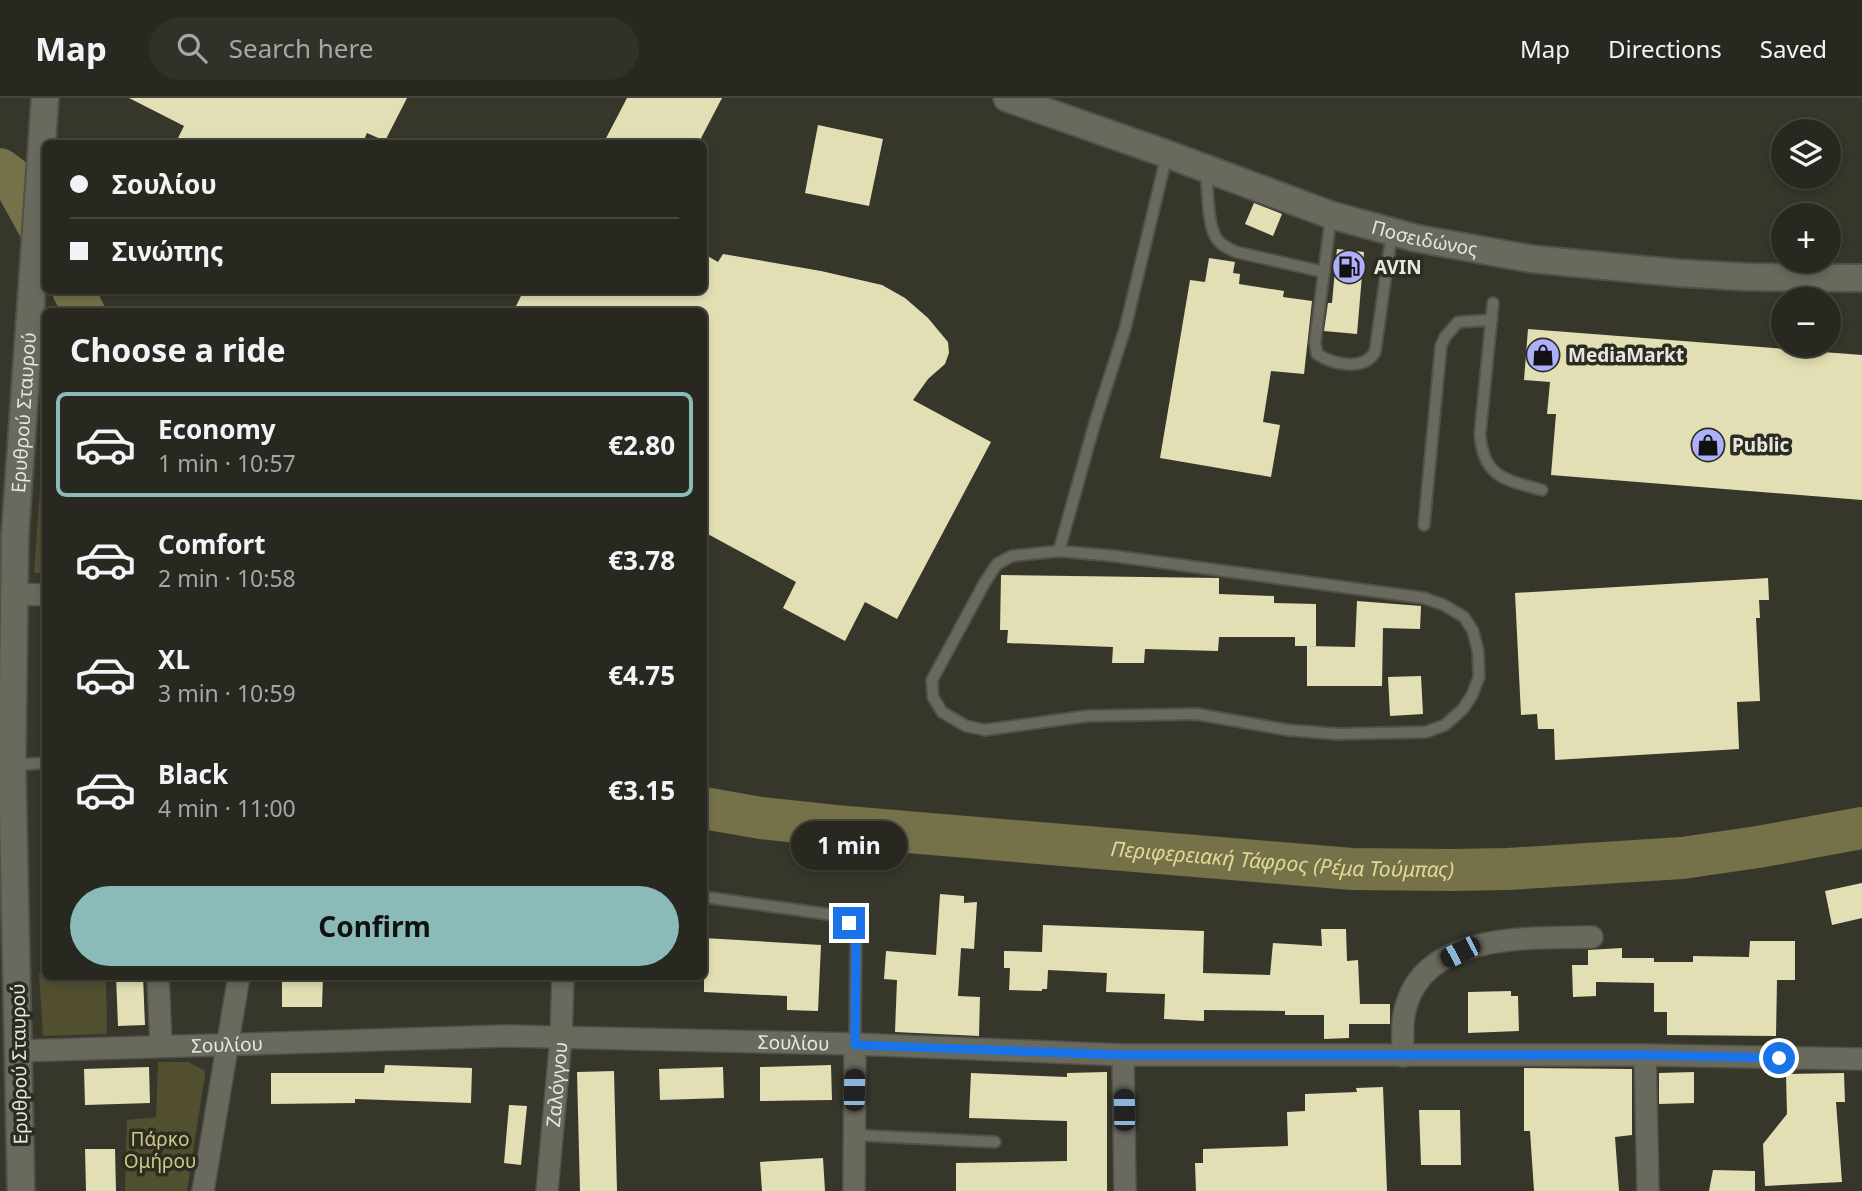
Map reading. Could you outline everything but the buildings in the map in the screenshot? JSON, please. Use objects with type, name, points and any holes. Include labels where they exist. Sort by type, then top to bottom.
[{"type":"street","name":"Ερυθρού Σταυρού","points":[[21,1191],[19,1051],[8,891],[14,594],[16,523],[45,98]]},
{"type":"street","name":"Ποσειδώνος","points":[[1007,98],[1167,153],[1332,215],[1415,238],[1532,259],[1719,275],[1862,278]]},
{"type":"street","points":[[14,594],[42,595]]},
{"type":"street","points":[[1403,1056],[1404,1014],[1411,992],[1423,977],[1443,960],[1470,947],[1496,940],[1592,936]]},
{"type":"street","points":[[158,980],[162,1046]]},
{"type":"street","points":[[203,1191],[238,980]]},
{"type":"street","name":"Ζαλόγγου","points":[[547,1191],[561,1038],[563,980]]},
{"type":"street","name":"Σουλίου","points":[[19,1051],[505,1036],[1123,1055],[1645,1055],[1862,1059]]},
{"type":"street","points":[[854,1191],[855,1045]]},
{"type":"street","points":[[1123,1055],[1125,1191]]},
{"type":"street","points":[[1645,1055],[1648,1191]]},
{"type":"lane","points":[[1059,551],[1095,422],[1125,329],[1167,153]]},
{"type":"lane","points":[[1205,168],[1212,227],[1216,238],[1224,246],[1236,252],[1324,272]]},
{"type":"lane","points":[[1332,215],[1315,343],[1317,354],[1326,360],[1360,365],[1370,360],[1375,352],[1392,232]]},
{"type":"lane","points":[[1493,303],[1480,434],[1481,454],[1492,470],[1508,481],[1542,490]]},
{"type":"lane","points":[[1424,525],[1441,346],[1458,322],[1492,320]]},
{"type":"lane","points":[[1059,551],[1424,598],[1444,605],[1464,617],[1473,631],[1478,651],[1479,677],[1472,695],[1462,709],[1445,725],[1426,732],[1337,734],[1288,730],[1196,714],[1087,716],[985,730],[966,726],[952,719],[942,712],[933,697],[932,680],[985,582],[997,564],[1012,556],[1059,551]]},
{"type":"lane","points":[[12,765],[42,763]]},
{"type":"lane","points":[[707,897],[834,915],[849,923],[856,938],[855,1045]]},
{"type":"lane","points":[[853,1136],[995,1142]]},
{"type":"green space","points":[[42,461],[42,573],[34,573]]},
{"type":"green space","points":[[39,974],[42,974],[42,980],[106,980],[107,1034],[43,1036]]},
{"type":"green space","name":"Πάρκο Ομήρου","points":[[158,1062],[188,1062],[204,1070],[187,1191],[125,1191],[127,1120],[156,1117]]},
{"type":"waterway","name":"Περιφερειακή Τάφρος (Ρέμα Τούμπας)","points":[[0,169],[12,178],[42,233]]},
{"type":"waterway","name":"Περιφερειακή Τάφρος (Ρέμα Τούμπας)","points":[[75,294],[82,308]]},
{"type":"waterway","name":"Περιφερειακή Τάφρος (Ρέμα Τούμπας)","points":[[707,809],[835,826],[1352,869],[1508,869],[1682,858],[1862,828]]},
{"type":"place","name":"AVIN","points":[[1349,267]]},
{"type":"place","name":"MediaMarkt","points":[[1543,355]]},
{"type":"place","name":"Public","points":[[1708,445]]},
{"type":"route","points":[[849,923],[856,938],[855,1045],[1123,1055],[1645,1055],[1779,1058]]}]
